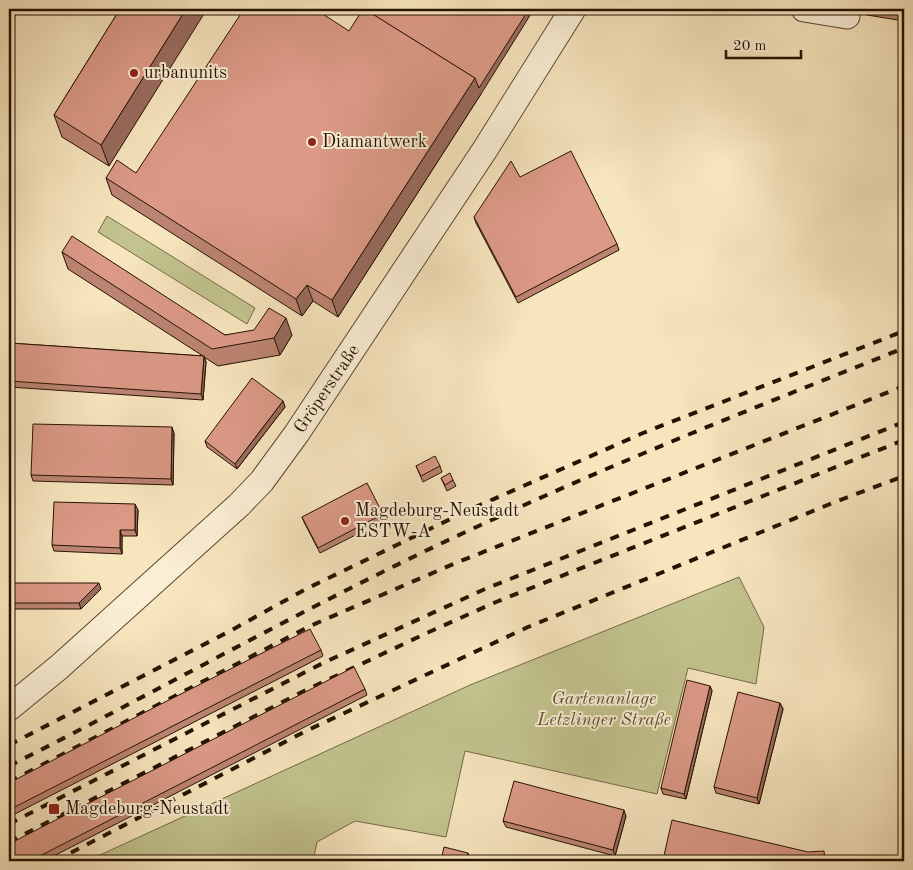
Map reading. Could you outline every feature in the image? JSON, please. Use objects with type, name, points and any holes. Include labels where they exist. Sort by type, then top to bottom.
[{"type":"street","name":"Gröperstraße","points":[[9,708],[58,668],[239,505],[266,476],[303,424],[486,148],[573,9]]},
{"type":"street","points":[[804,9],[847,16]]},
{"type":"green space","points":[[107,216],[255,308],[247,324],[98,232]]},
{"type":"green space","name":"Gartenanlage Letzlinger Straße","points":[[739,577],[764,627],[756,684],[688,668],[657,794],[465,751],[446,837],[355,821],[317,842],[313,861],[87,861],[470,685]]},
{"type":"building","points":[[9,9],[13,9],[12,32],[9,31]]},
{"type":"building","name":"urbanunits","points":[[120,9],[186,9],[101,145],[54,115]]},
{"type":"building","name":"Diamantwerk","points":[[244,9],[315,9],[349,31],[363,9],[365,9],[475,78],[332,300],[307,285],[296,299],[106,178],[117,160],[136,173]]},
{"type":"building","points":[[374,9],[529,9],[479,88],[475,78],[371,13]]},
{"type":"building","points":[[865,9],[904,9],[904,15]]},
{"type":"building","points":[[571,151],[617,244],[516,297],[474,217],[511,161],[520,177]]},
{"type":"building","points":[[72,236],[225,335],[254,330],[269,308],[286,318],[274,338],[212,349],[62,252]]},
{"type":"building","points":[[9,343],[204,356],[201,394],[9,381]]},
{"type":"building","points":[[252,378],[283,401],[235,464],[205,441]]},
{"type":"building","points":[[33,424],[172,427],[171,479],[31,475]]},
{"type":"building","points":[[435,456],[440,466],[421,476],[416,466]]},
{"type":"building","points":[[450,473],[453,480],[445,485],[441,478]]},
{"type":"building","name":"Magdeburg-Neustadt ESTW-A","points":[[367,483],[383,514],[318,548],[302,517]]},
{"type":"building","points":[[54,502],[135,504],[135,530],[120,530],[120,548],[52,545]]},
{"type":"building","points":[[9,583],[99,583],[79,603],[9,603]]},
{"type":"building","points":[[310,629],[321,650],[9,810],[9,783]]},
{"type":"building","points":[[354,667],[365,689],[30,861],[9,861],[9,844]]},
{"type":"building","points":[[687,680],[710,686],[684,794],[661,788]]},
{"type":"building","points":[[738,692],[780,703],[757,798],[714,787]]},
{"type":"building","points":[[514,781],[624,810],[613,850],[503,821]]},
{"type":"building","points":[[672,820],[808,852],[824,851],[825,861],[663,860]]},
{"type":"building","points":[[444,847],[468,853],[466,861],[441,861]]},
{"type":"building","points":[[554,857],[571,861],[553,861]]},
{"type":"railway","points":[[9,745],[230,631],[306,589],[469,510],[643,433],[904,331]]},
{"type":"railway","points":[[9,766],[312,608],[434,547],[546,495],[648,451],[904,348]]},
{"type":"railway","points":[[9,782],[310,626],[458,562],[904,386]]},
{"type":"railway","points":[[9,824],[323,663],[485,589],[904,422]]},
{"type":"railway","points":[[9,842],[302,692],[429,632],[496,602],[904,440]]},
{"type":"railway","points":[[55,861],[306,731],[528,627],[835,502],[904,476]]},
{"type":"place","name":"urbanunits","points":[[134,73]]},
{"type":"place","name":"Diamantwerk","points":[[312,142]]},
{"type":"place","name":"Magdeburg-Neustadt ESTW-A","points":[[345,521]]},
{"type":"place","name":"Magdeburg-Neustadt","points":[[54,809]]}]
